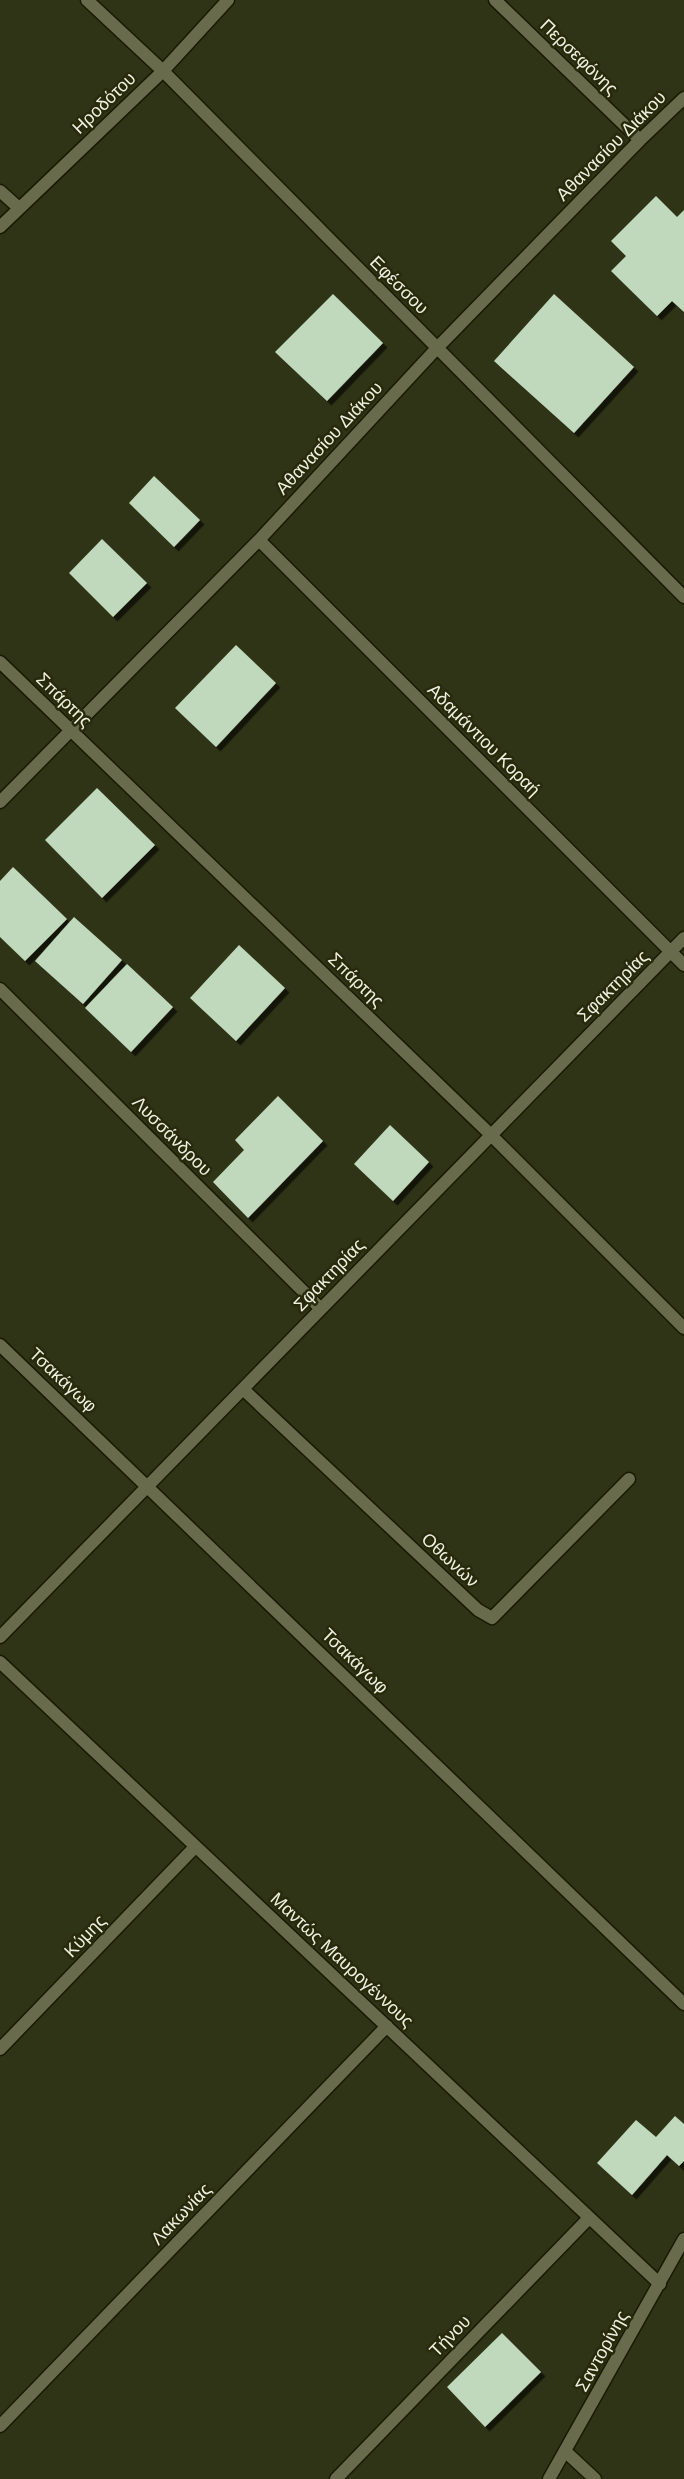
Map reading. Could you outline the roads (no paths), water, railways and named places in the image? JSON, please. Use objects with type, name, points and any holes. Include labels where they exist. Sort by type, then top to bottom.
[{"type":"street","name":"Εφέσσου","points":[[87,0],[163,71],[684,597]]},
{"type":"street","name":"Ηροδότου","points":[[0,227],[163,71],[228,0]]},
{"type":"street","name":"Περσεφόνης","points":[[494,0],[640,140]]},
{"type":"street","name":"Αθανασίου Διάκου","points":[[0,802],[70,729],[259,540],[437,348],[640,140],[684,98]]},
{"type":"street","points":[[0,190],[20,208]]},
{"type":"street","name":"Αδαμάντιου Κοραή","points":[[259,540],[684,965]]},
{"type":"street","name":"Σπάρτης","points":[[0,662],[490,1134],[684,1328]]},
{"type":"street","name":"Σφακτηρίας","points":[[0,1636],[244,1390],[320,1308],[684,938]]},
{"type":"street","name":"Λυσσάνδρου","points":[[0,989],[320,1308]]},
{"type":"street","name":"Τσακάγωφ","points":[[0,1344],[684,2004]]},
{"type":"street","name":"Οθωνών","points":[[244,1390],[478,1610],[492,1618],[630,1479]]},
{"type":"street","name":"Μαντώς Μαυρογέννους","points":[[0,1662],[660,2284]]},
{"type":"street","name":"Κύμης","points":[[0,2049],[195,1847]]},
{"type":"street","name":"Λακωνίας","points":[[0,2426],[388,2026]]},
{"type":"street","name":"Τήνου","points":[[336,2479],[589,2218]]},
{"type":"street","name":"Σαντορίνης","points":[[549,2479],[566,2452],[684,2239]]},
{"type":"street","points":[[566,2452],[595,2479]]}]
